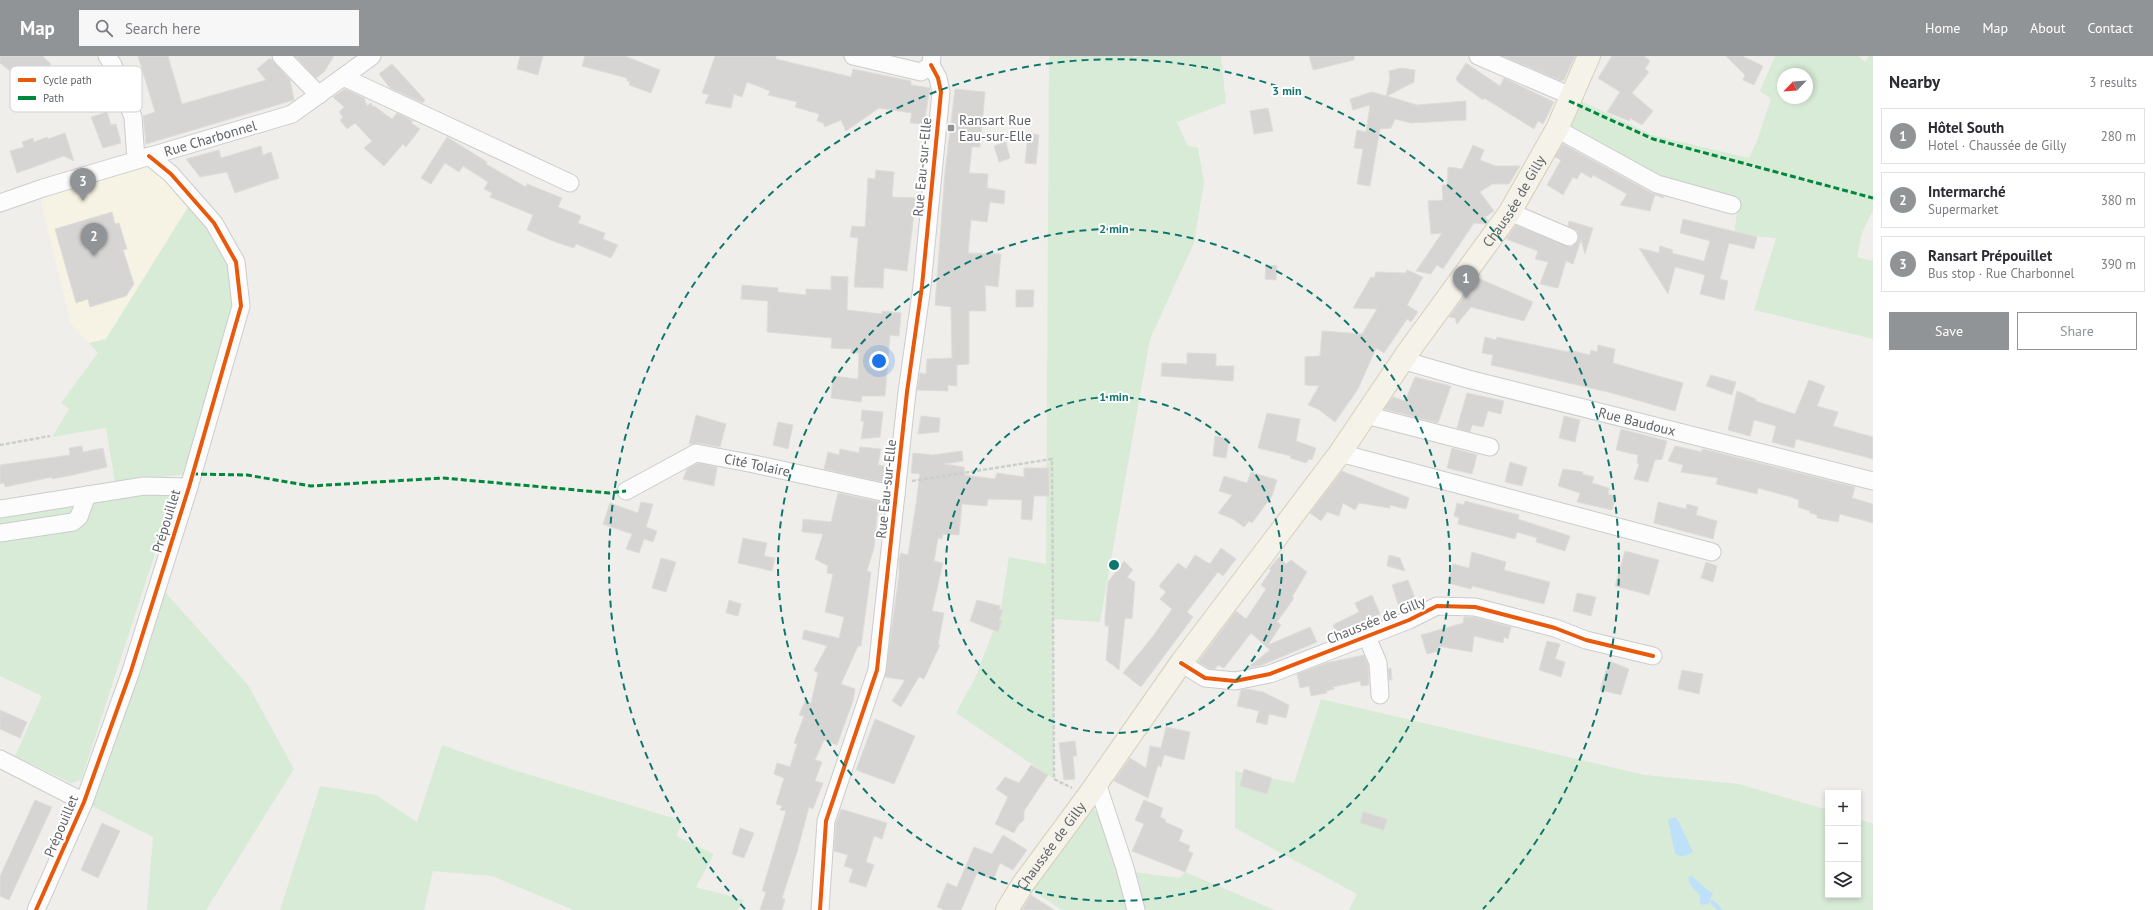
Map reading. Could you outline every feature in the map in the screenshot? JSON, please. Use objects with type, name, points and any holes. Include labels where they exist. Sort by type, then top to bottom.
[{"type":"main road","name":"Chaussée de Gilly","points":[[1007,910],[1023,884],[1092,790],[1181,663],[1340,453],[1402,360],[1510,212],[1557,129],[1570,96],[1589,56]]},
{"type":"street","points":[[107,56],[113,66]]},
{"type":"street","points":[[281,56],[319,95]]},
{"type":"street","name":"Rue Charbonnel","points":[[0,203],[142,158],[292,114],[372,56]]},
{"type":"street","points":[[853,56],[921,72],[932,60]]},
{"type":"street","points":[[1478,56],[1570,96]]},
{"type":"street","name":"Rue Eau-sur-Elle","points":[[820,910],[826,821],[877,670],[907,392],[922,286],[941,92],[932,60]]},
{"type":"street","points":[[343,77],[570,183]]},
{"type":"street","points":[[131,112],[142,158]]},
{"type":"street","points":[[1557,129],[1657,184],[1732,205]]},
{"type":"street","name":"Prépouillet","points":[[36,910],[84,802],[131,671],[189,487],[241,306],[236,262],[214,223],[170,174],[142,158]]},
{"type":"street","points":[[1510,212],[1569,237]]},
{"type":"street","name":"Rue Baudoux","points":[[1402,360],[1468,379],[1873,481]]},
{"type":"street","points":[[1366,415],[1490,447]]},
{"type":"street","name":"Cité Tolaire","points":[[626,491],[696,453],[897,489]]},
{"type":"street","points":[[1340,453],[1712,552]]},
{"type":"street","points":[[0,509],[144,486],[189,487]]},
{"type":"street","points":[[0,533],[73,522],[79,517],[87,495]]},
{"type":"street","name":"Chaussée de Gilly","points":[[1181,663],[1205,678],[1235,681],[1270,674],[1409,620],[1437,606],[1475,607],[1555,628],[1586,640],[1653,656]]},
{"type":"street","name":"Chaussée de Gilly","points":[[1367,637],[1378,663],[1380,695]]},
{"type":"street","points":[[0,759],[84,802]]},
{"type":"street","name":"Chaussée de Gilly","points":[[1092,790],[1125,868],[1136,910]]},
{"type":"path","points":[[0,445],[50,436]]},
{"type":"path","points":[[897,489],[1052,459],[1054,779],[1092,790]]},
{"type":"shaded area","points":[[149,156],[193,199],[106,339],[89,343],[71,324],[41,202],[43,188]]},
{"type":"green space","points":[[1049,56],[1133,56],[1133,58],[1141,56],[1221,56],[1226,103],[1177,122],[1187,145],[1198,148],[1204,182],[1194,243],[1150,339],[1100,622],[1053,619],[1054,779],[956,713],[975,678],[1000,614],[1009,557],[1046,564]]},
{"type":"green space","points":[[1775,56],[1858,56],[1865,62],[1869,56],[1873,56],[1873,210],[1862,233],[1857,257],[1873,261],[1873,339],[1754,310],[1776,238],[1734,234],[1739,198],[1624,166],[1557,129],[1571,96],[1652,135],[1749,158],[1757,141],[1771,99],[1760,91]]},
{"type":"green space","points":[[193,199],[236,262],[230,325],[187,474],[115,483],[106,428],[52,437],[69,409],[61,403],[98,353],[89,343],[106,339]]},
{"type":"green space","points":[[152,486],[173,499],[81,780],[71,783],[15,756],[42,696],[0,676],[0,509]]},
{"type":"green space","points":[[158,584],[248,685],[294,769],[206,910],[147,910],[153,837],[84,802]]},
{"type":"green space","points":[[1321,699],[1645,775],[1739,784],[1825,809],[1825,898],[1861,898],[1861,820],[1873,824],[1873,910],[1349,910],[1357,894],[1235,828],[1235,771],[1294,783]]},
{"type":"green space","points":[[442,745],[504,767],[683,821],[676,836],[714,854],[696,887],[744,900],[738,910],[574,910],[492,876],[433,871],[424,910],[280,910],[320,786],[376,795],[417,822]]},
{"type":"green space","points":[[1084,801],[1103,817],[1132,910],[1062,910],[1023,884]]},
{"type":"green space","points":[[1126,871],[1179,878],[1185,872],[1275,910],[1136,910]]},
{"type":"water","points":[[1675,817],[1678,820],[1693,852],[1682,856],[1675,853],[1668,820]]},
{"type":"water","points":[[1691,876],[1713,893],[1708,904],[1703,905],[1700,903],[1700,895],[1691,886],[1688,877]]},
{"type":"building","points":[[0,56],[42,56],[51,64],[49,66],[10,66],[10,71],[0,63]]},
{"type":"building","points":[[138,56],[168,56],[182,104],[266,80],[257,69],[270,58],[290,80],[294,100],[146,144],[143,116],[155,112]]},
{"type":"building","points":[[295,56],[334,56],[324,72],[316,78]]},
{"type":"building","points":[[520,56],[543,56],[538,75],[517,69]]},
{"type":"building","points":[[585,56],[625,56],[660,70],[651,93],[629,85],[630,82],[627,81],[627,78],[582,66]]},
{"type":"building","points":[[715,56],[776,56],[776,59],[851,77],[853,69],[911,81],[911,85],[930,88],[924,124],[910,123],[912,113],[879,108],[846,131],[841,120],[825,127],[823,123],[817,121],[819,114],[795,107],[797,102],[768,95],[770,91],[747,82],[742,97],[734,94],[731,108],[705,103],[709,95],[702,93]]},
{"type":"building","points":[[1309,56],[1354,56],[1354,60],[1313,70]]},
{"type":"building","points":[[1503,56],[1575,56],[1564,80],[1561,81]]},
{"type":"building","points":[[1612,56],[1644,56],[1650,61],[1645,69],[1649,72],[1632,93],[1653,111],[1642,125],[1630,118],[1629,121],[1607,112],[1620,92],[1598,78]]},
{"type":"building","points":[[1726,56],[1742,56],[1763,66],[1754,85],[1743,80],[1745,75]]},
{"type":"building","points":[[1466,63],[1500,86],[1504,78],[1554,102],[1543,124],[1538,121],[1534,129],[1484,98],[1483,100],[1458,82],[1456,78]]},
{"type":"building","points":[[392,64],[425,100],[423,103],[390,88],[379,74]]},
{"type":"building","points":[[1401,68],[1415,70],[1414,82],[1387,96],[1417,105],[1466,101],[1466,120],[1411,123],[1395,119],[1391,128],[1380,129],[1370,186],[1357,184],[1363,149],[1354,148],[1357,130],[1366,132],[1370,105],[1353,110],[1350,99],[1372,92],[1386,96],[1390,78],[1389,71]]},
{"type":"building","points":[[345,89],[364,98],[367,106],[371,103],[373,107],[374,106],[392,119],[397,113],[413,121],[411,123],[420,129],[406,147],[403,144],[384,166],[364,148],[372,141],[355,123],[347,129],[340,120],[343,117],[339,112],[344,107],[333,97]]},
{"type":"building","points":[[955,89],[985,92],[980,147],[972,147],[969,173],[988,174],[987,188],[1005,191],[1004,204],[990,202],[987,222],[971,220],[968,253],[1001,254],[998,287],[985,285],[986,311],[969,311],[969,364],[957,365],[957,386],[948,385],[948,391],[917,390],[920,373],[926,374],[927,359],[952,358],[951,307],[935,305],[945,172]]},
{"type":"building","points":[[1268,108],[1273,131],[1254,134],[1250,111]]},
{"type":"building","points":[[107,112],[111,125],[116,124],[121,143],[103,148],[91,117]]},
{"type":"building","points":[[65,133],[74,161],[64,156],[17,173],[10,151],[24,147],[22,142],[33,138],[34,142]]},
{"type":"building","points":[[1028,133],[1039,135],[1036,164],[1025,163]]},
{"type":"building","points":[[447,137],[487,162],[486,164],[526,187],[527,184],[562,198],[558,207],[581,216],[578,223],[605,233],[603,239],[618,245],[611,258],[576,244],[574,248],[553,241],[527,230],[533,215],[490,197],[492,193],[484,189],[488,182],[463,166],[459,172],[445,163],[431,184],[421,178]]},
{"type":"building","points":[[1006,142],[1010,158],[999,162],[994,146]]},
{"type":"building","points":[[1563,144],[1652,193],[1664,196],[1663,198],[1655,195],[1650,211],[1620,205],[1627,194],[1593,175],[1591,178],[1581,172],[1577,179],[1573,177],[1563,195],[1547,185],[1561,160],[1555,157]]},
{"type":"building","points":[[1473,145],[1484,150],[1480,160],[1495,166],[1520,166],[1509,184],[1492,184],[1480,192],[1494,211],[1485,217],[1488,221],[1486,224],[1474,223],[1443,269],[1437,265],[1431,274],[1416,271],[1442,233],[1431,234],[1428,201],[1443,200],[1442,185],[1447,185],[1448,167],[1462,169]]},
{"type":"building","points":[[261,146],[263,155],[271,152],[279,178],[235,193],[227,172],[200,177],[186,159],[219,150],[221,158]]},
{"type":"building","points":[[876,170],[894,172],[892,197],[916,198],[907,271],[884,268],[883,288],[854,287],[858,238],[850,237],[852,226],[865,227],[868,178],[875,179]]},
{"type":"building","points":[[112,212],[115,224],[119,223],[127,249],[123,250],[134,284],[126,296],[90,307],[88,299],[76,303],[55,229]]},
{"type":"building","points":[[1683,219],[1757,237],[1754,249],[1729,243],[1720,279],[1728,281],[1724,300],[1700,294],[1705,275],[1675,267],[1668,294],[1639,248],[1659,253],[1660,246],[1673,250],[1672,253],[1704,261],[1710,241],[1680,233]]},
{"type":"building","points":[[1569,221],[1593,228],[1585,254],[1581,240],[1573,264],[1566,261],[1558,288],[1540,284],[1548,262],[1535,259],[1538,251],[1506,239],[1516,225],[1571,247],[1578,241],[1579,236],[1577,231],[1568,226]]},
{"type":"building","points":[[1266,265],[1277,266],[1276,280],[1265,279]]},
{"type":"building","points":[[1407,270],[1423,277],[1407,305],[1418,312],[1411,322],[1407,319],[1384,353],[1376,348],[1358,389],[1335,422],[1318,409],[1308,405],[1319,386],[1305,385],[1305,357],[1320,356],[1322,331],[1362,334],[1377,309],[1353,308],[1371,277],[1374,278],[1376,272],[1406,273]]},
{"type":"building","points":[[831,276],[848,277],[847,310],[882,314],[882,311],[901,313],[899,336],[890,335],[885,396],[862,396],[861,402],[831,398],[833,376],[858,379],[859,353],[851,353],[851,349],[831,348],[832,338],[767,332],[768,301],[741,299],[742,285],[778,288],[778,292],[806,295],[806,289],[831,290]]},
{"type":"building","points":[[1478,278],[1533,302],[1524,321],[1471,307],[1457,324],[1455,318],[1449,317]]},
{"type":"building","points":[[1016,290],[1034,290],[1033,307],[1016,307]]},
{"type":"building","points":[[1485,337],[1496,340],[1497,337],[1568,352],[1569,350],[1590,355],[1591,350],[1597,352],[1598,345],[1615,349],[1613,363],[1683,383],[1675,411],[1612,393],[1491,365],[1493,355],[1482,353]]},
{"type":"building","points":[[1187,353],[1216,354],[1216,366],[1234,366],[1233,381],[1161,376],[1162,363],[1187,364]]},
{"type":"building","points":[[1711,375],[1736,382],[1732,395],[1706,386]]},
{"type":"building","points":[[1415,377],[1451,386],[1438,423],[1384,409],[1393,397],[1405,401]]},
{"type":"building","points":[[1809,380],[1825,386],[1817,406],[1838,412],[1833,426],[1873,437],[1873,459],[1796,439],[1794,448],[1772,442],[1776,426],[1754,420],[1750,436],[1728,430],[1737,391],[1756,399],[1756,401],[1795,414]]},
{"type":"building","points":[[1467,393],[1504,401],[1501,414],[1488,411],[1483,427],[1472,425],[1470,432],[1457,428]]},
{"type":"building","points":[[862,410],[883,412],[880,437],[861,439],[864,422],[861,421]]},
{"type":"building","points":[[1267,413],[1300,419],[1296,441],[1316,448],[1312,460],[1309,459],[1306,463],[1290,458],[1291,456],[1258,448]]},
{"type":"building","points":[[696,415],[726,424],[720,447],[698,443],[689,444]]},
{"type":"building","points":[[921,416],[940,418],[939,432],[918,434]]},
{"type":"building","points":[[1564,416],[1580,420],[1575,442],[1559,438]]},
{"type":"building","points":[[778,422],[793,425],[788,449],[773,445]]},
{"type":"building","points":[[1621,429],[1667,441],[1662,459],[1655,460],[1648,482],[1634,479],[1639,464],[1637,463],[1638,455],[1616,450]]},
{"type":"building","points":[[1215,436],[1229,439],[1226,458],[1213,456]]},
{"type":"building","points":[[82,446],[83,452],[103,448],[107,467],[73,475],[52,479],[52,477],[5,487],[4,483],[0,484],[0,465],[70,455],[69,448]]},
{"type":"building","points":[[1675,446],[1702,452],[1702,449],[1855,487],[1852,498],[1873,504],[1873,523],[1840,514],[1838,522],[1817,518],[1817,515],[1798,507],[1799,500],[1791,497],[1758,488],[1757,494],[1716,484],[1718,478],[1681,472],[1683,465],[1668,461]]},
{"type":"building","points":[[860,447],[881,449],[878,465],[885,466],[882,482],[824,469],[828,452],[839,455],[840,449],[859,453]]},
{"type":"building","points":[[1452,448],[1477,455],[1472,474],[1447,468]]},
{"type":"building","points":[[962,451],[963,461],[944,464],[964,467],[965,475],[995,479],[997,473],[1024,477],[1024,468],[1049,468],[1049,496],[1034,496],[1032,520],[1021,519],[1022,500],[988,499],[987,506],[962,504],[959,535],[943,534],[942,539],[938,538],[934,561],[943,563],[932,611],[944,613],[938,645],[940,645],[924,679],[919,677],[901,707],[892,701],[905,680],[885,677],[899,575],[899,559],[901,553],[908,555],[920,474],[911,473],[913,453],[933,455]]},
{"type":"building","points":[[1510,462],[1527,467],[1522,486],[1505,482]]},
{"type":"building","points":[[698,463],[717,467],[714,486],[683,479],[687,469]]},
{"type":"building","points":[[1563,469],[1583,472],[1582,474],[1594,477],[1592,483],[1609,488],[1608,494],[1616,496],[1612,510],[1577,502],[1580,493],[1558,486]]},
{"type":"building","points":[[1342,471],[1409,498],[1406,509],[1390,505],[1390,508],[1359,503],[1355,510],[1343,503],[1339,516],[1327,512],[1321,521],[1310,513]]},
{"type":"building","points":[[1251,472],[1277,480],[1272,496],[1252,523],[1249,521],[1244,527],[1233,519],[1218,513],[1232,495],[1219,491],[1224,476],[1247,483]]},
{"type":"building","points":[[838,493],[881,502],[878,507],[874,548],[867,571],[871,572],[861,646],[858,646],[841,684],[855,689],[853,701],[837,745],[824,740],[815,760],[822,762],[815,781],[823,783],[813,809],[809,807],[797,852],[782,898],[785,899],[782,910],[760,910],[766,892],[762,891],[786,811],[780,810],[782,806],[776,804],[784,778],[774,774],[777,763],[790,767],[797,744],[794,743],[804,716],[799,715],[805,701],[811,703],[818,673],[814,670],[827,646],[802,639],[804,630],[839,638],[844,617],[825,612],[833,574],[827,573],[828,566],[815,559],[823,534],[802,532],[803,519],[831,522]]},
{"type":"building","points":[[1465,501],[1519,515],[1518,519],[1570,536],[1565,551],[1536,542],[1537,538],[1517,532],[1515,539],[1458,524],[1459,518],[1454,516],[1457,503],[1464,505]]},
{"type":"building","points":[[641,502],[653,504],[646,527],[657,531],[653,542],[644,539],[639,553],[626,549],[632,534],[603,524],[610,503],[638,513]]},
{"type":"building","points":[[1658,502],[1686,509],[1687,504],[1698,507],[1696,515],[1717,521],[1713,539],[1654,523]]},
{"type":"building","points":[[743,538],[767,543],[764,556],[775,558],[772,571],[738,563]]},
{"type":"building","points":[[1221,548],[1236,559],[1223,576],[1218,572],[1187,612],[1193,617],[1141,687],[1123,673],[1154,635],[1172,609],[1160,599],[1166,592],[1159,586],[1178,563],[1186,569],[1195,555],[1210,564]]},
{"type":"building","points":[[1625,551],[1659,560],[1649,595],[1615,586]]},
{"type":"building","points":[[1472,552],[1506,562],[1504,570],[1550,582],[1544,604],[1472,586],[1471,589],[1448,583],[1453,564],[1469,568]]},
{"type":"building","points":[[1389,555],[1400,558],[1405,571],[1387,566]]},
{"type":"building","points":[[1279,557],[1286,564],[1291,560],[1307,572],[1292,597],[1294,598],[1277,622],[1281,625],[1268,645],[1310,627],[1317,642],[1262,665],[1247,668],[1270,650],[1251,633],[1224,668],[1218,665],[1215,669],[1208,668],[1198,662],[1236,611],[1246,619],[1266,589],[1261,585],[1271,570],[1269,569]]},
{"type":"building","points":[[661,558],[676,562],[666,592],[652,588]]},
{"type":"building","points":[[1124,561],[1133,570],[1127,577],[1135,582],[1132,619],[1125,618],[1119,670],[1106,660],[1109,626],[1105,626],[1105,617],[1108,582]]},
{"type":"building","points":[[1706,562],[1717,566],[1713,582],[1701,578]]},
{"type":"building","points":[[1408,580],[1416,601],[1399,607],[1392,585]]},
{"type":"building","points":[[1577,593],[1596,597],[1591,616],[1573,611]]},
{"type":"building","points":[[1372,595],[1380,614],[1337,633],[1333,625],[1359,612],[1355,603]]},
{"type":"building","points":[[729,600],[741,604],[738,616],[726,613]]},
{"type":"building","points":[[977,600],[1000,606],[999,609],[1003,610],[999,620],[1002,621],[998,632],[970,621]]},
{"type":"building","points":[[1464,617],[1474,617],[1511,627],[1508,639],[1504,637],[1503,643],[1474,636],[1472,652],[1438,646],[1439,651],[1427,654],[1421,635],[1463,623]]},
{"type":"building","points":[[1547,641],[1560,644],[1555,659],[1565,662],[1561,677],[1539,670]]},
{"type":"building","points":[[1364,655],[1368,665],[1369,685],[1361,686],[1360,681],[1333,687],[1334,689],[1326,691],[1327,693],[1311,696],[1309,686],[1300,688],[1297,674],[1326,663]]},
{"type":"building","points":[[1609,661],[1629,669],[1621,695],[1600,690]]},
{"type":"building","points":[[1391,668],[1392,680],[1389,680],[1388,669]]},
{"type":"building","points":[[1682,670],[1703,674],[1699,694],[1678,689]]},
{"type":"building","points":[[1247,689],[1263,692],[1289,705],[1286,718],[1269,714],[1267,725],[1256,722],[1259,711],[1237,706],[1241,690]]},
{"type":"building","points":[[0,710],[27,722],[20,738],[0,729]]},
{"type":"building","points":[[875,719],[915,736],[894,784],[856,770]]},
{"type":"building","points":[[1166,727],[1190,732],[1184,760],[1164,755],[1161,767],[1158,765],[1148,798],[1114,781],[1130,758],[1146,768],[1150,746],[1161,748]]},
{"type":"building","points":[[1075,741],[1077,756],[1073,756],[1075,779],[1064,780],[1059,743]]},
{"type":"building","points":[[1031,765],[1048,775],[1024,811],[1024,820],[1018,825],[1014,833],[995,824],[1008,797],[996,789],[1005,777],[1019,783]]},
{"type":"building","points":[[1244,769],[1272,778],[1267,794],[1240,786]]},
{"type":"building","points":[[35,800],[52,807],[9,900],[0,896],[0,876]]},
{"type":"building","points":[[1144,800],[1163,808],[1160,817],[1166,820],[1165,822],[1183,830],[1179,841],[1190,846],[1188,851],[1193,853],[1185,872],[1132,851],[1144,824],[1135,820]]},
{"type":"building","points":[[841,809],[887,823],[882,839],[874,836],[866,862],[874,865],[866,887],[849,882],[853,869],[844,866],[848,855],[834,851],[836,823]]},
{"type":"building","points":[[1363,812],[1387,819],[1384,830],[1360,823]]},
{"type":"building","points":[[102,823],[120,831],[98,878],[81,870]]},
{"type":"building","points":[[740,828],[754,833],[744,858],[732,854]]},
{"type":"building","points":[[1003,835],[1027,850],[1013,870],[1000,863],[993,880],[977,873],[961,910],[945,910],[937,907],[947,883],[957,887],[974,847],[992,854]]},
{"type":"building","points":[[1031,895],[1054,910],[1022,910]]},
{"type":"waterway","points":[[1712,902],[1720,910]]},
{"type":"marked path","points":[[1569,101],[1653,139],[1873,198]]},
{"type":"marked path","points":[[192,474],[247,475],[311,486],[443,478],[609,493],[626,491]]},
{"type":"cycle path","points":[[820,910],[826,821],[877,670],[907,392],[922,286],[941,92],[938,78],[931,65]]},
{"type":"cycle path","points":[[36,910],[84,802],[131,671],[189,487],[241,306],[236,262],[214,223],[171,174],[149,156]]},
{"type":"cycle path","points":[[1181,663],[1205,678],[1235,681],[1270,674],[1409,620],[1437,606],[1475,607],[1555,628],[1586,640],[1653,656]]},
{"type":"place","name":"Ransart Rue Eau-sur-Elle","points":[[951,128]]},
{"type":"place","name":"Ransart Prépouillet","points":[[83,201]]},
{"type":"place","name":"Intermarché","points":[[94,256]]},
{"type":"place","name":"Hôtel South","points":[[1466,298]]}]
